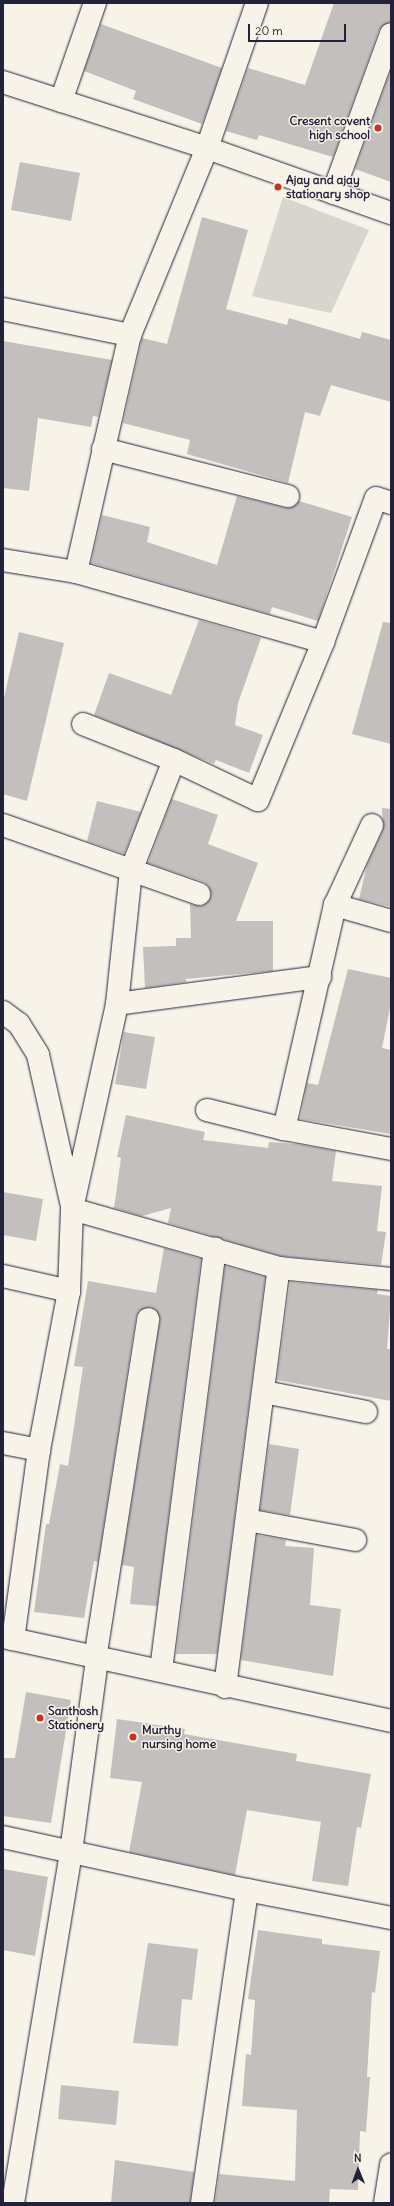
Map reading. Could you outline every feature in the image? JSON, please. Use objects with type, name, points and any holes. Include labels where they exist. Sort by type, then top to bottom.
[{"type":"street","points":[[61,101],[95,3]]},
{"type":"street","points":[[76,572],[130,335],[207,148],[257,3]]},
{"type":"street","points":[[333,193],[391,34]]},
{"type":"street","points":[[3,82],[207,148],[391,212]]},
{"type":"street","points":[[3,310],[130,335]]},
{"type":"street","points":[[103,449],[288,496]]},
{"type":"street","points":[[83,724],[174,760],[258,800],[323,642],[376,498],[391,503]]},
{"type":"street","points":[[3,560],[76,572],[323,642]]},
{"type":"street","points":[[174,760],[131,871],[117,1004],[72,1209],[69,1291],[39,1450],[8,1638],[96,1660],[161,1670],[225,1687],[391,1721]]},
{"type":"street","points":[[3,825],[199,894]]},
{"type":"street","points":[[284,1129],[336,905],[372,825]]},
{"type":"street","points":[[336,905],[391,921]]},
{"type":"street","points":[[117,1004],[320,977]]},
{"type":"street","points":[[3,1012],[19,1024],[38,1055],[72,1209]]},
{"type":"street","points":[[207,1110],[284,1129],[391,1149]]},
{"type":"street","points":[[72,1209],[214,1248],[279,1268],[391,1279]]},
{"type":"street","points":[[161,1670],[214,1248]]},
{"type":"street","points":[[225,1687],[279,1268]]},
{"type":"street","points":[[3,1276],[69,1291]]},
{"type":"street","points":[[12,2203],[71,1852],[96,1660],[148,1319]]},
{"type":"street","points":[[264,1392],[366,1412]]},
{"type":"street","points":[[3,1443],[39,1450]]},
{"type":"street","points":[[247,1520],[355,1540]]},
{"type":"street","points":[[3,1837],[248,1890],[391,1918]]},
{"type":"street","points":[[202,2203],[248,1890]]},
{"type":"street","points":[[385,2203],[391,2164]]},
{"type":"shaded area","points":[[283,197],[369,230],[331,313],[252,296]]},
{"type":"building","points":[[334,3],[391,3],[391,22],[379,30],[333,157],[259,135],[257,140],[226,131],[248,68],[305,85]]},
{"type":"building","points":[[101,24],[222,68],[202,124],[133,99],[136,91],[84,71]]},
{"type":"building","name":"Cresent covent high school","points":[[391,70],[391,182],[355,169]]},
{"type":"building","points":[[20,162],[80,173],[71,221],[11,210]]},
{"type":"building","points":[[202,217],[248,230],[226,309],[287,325],[289,318],[360,339],[362,332],[391,340],[391,402],[331,385],[320,416],[305,412],[288,483],[187,454],[190,440],[123,423],[142,338],[167,344]]},
{"type":"building","points":[[3,341],[112,360],[98,417],[93,416],[91,427],[38,418],[29,491],[3,488]]},
{"type":"building","points":[[237,496],[285,508],[299,501],[352,517],[318,621],[272,607],[270,614],[91,563],[102,515],[150,527],[147,542],[217,565]]},
{"type":"building","points":[[199,620],[261,638],[238,703],[235,725],[263,735],[249,773],[216,760],[214,764],[94,715],[109,673],[171,695]]},
{"type":"building","points":[[383,622],[391,623],[391,744],[352,734]]},
{"type":"building","points":[[19,632],[64,643],[27,801],[3,794],[3,702]]},
{"type":"building","points":[[172,799],[218,815],[208,844],[258,863],[236,921],[273,921],[273,971],[186,979],[186,982],[145,988],[143,947],[176,946],[176,938],[191,938],[190,904],[202,906],[211,898],[209,886],[204,882],[148,863]]},
{"type":"building","points":[[97,801],[141,812],[124,854],[87,841]]},
{"type":"building","points":[[382,808],[391,809],[391,907],[359,899],[367,865],[383,830]]},
{"type":"building","points":[[348,969],[391,978],[391,1003],[382,1048],[391,1050],[391,1134],[300,1119],[307,1083],[318,1085]]},
{"type":"building","points":[[124,1032],[155,1037],[146,1089],[115,1084]]},
{"type":"building","points":[[126,1115],[205,1132],[203,1140],[268,1148],[269,1142],[296,1144],[336,1151],[332,1181],[382,1186],[377,1231],[386,1232],[381,1265],[281,1256],[168,1223],[171,1208],[142,1216],[114,1208],[121,1158],[117,1157]]},
{"type":"building","points":[[3,1192],[43,1199],[36,1241],[3,1235]]},
{"type":"building","points":[[164,1248],[201,1259],[157,1606],[130,1604],[134,1567],[122,1565],[160,1321],[156,1310],[150,1307],[139,1311],[136,1317],[98,1562],[94,1561],[84,1618],[34,1612],[46,1524],[49,1524],[60,1464],[68,1466],[83,1367],[74,1366],[88,1281],[156,1293]]},
{"type":"building","points":[[225,1266],[265,1277],[217,1654],[176,1654]]},
{"type":"building","points":[[290,1282],[378,1290],[377,1294],[391,1296],[387,1349],[391,1349],[391,1401],[277,1380]]},
{"type":"building","points":[[269,1444],[299,1449],[290,1515],[260,1510]]},
{"type":"building","points":[[257,1535],[286,1540],[285,1546],[314,1548],[310,1605],[341,1609],[333,1676],[241,1660]]},
{"type":"building","points":[[26,1692],[71,1700],[51,1823],[3,1816],[3,1758],[15,1758]]},
{"type":"building","points":[[117,1719],[185,1729],[184,1734],[297,1754],[296,1761],[371,1774],[361,1828],[357,1827],[348,1886],[312,1881],[321,1822],[247,1810],[235,1875],[129,1852],[142,1782],[110,1778]]},
{"type":"building","points":[[3,1869],[48,1877],[35,1956],[3,1950]]},
{"type":"building","points":[[258,1930],[322,1939],[322,1944],[380,1951],[375,1993],[372,1992],[367,2077],[370,2077],[366,2132],[360,2131],[358,2190],[330,2189],[329,2203],[215,2203],[219,2174],[295,2181],[297,2110],[242,2106],[246,2054],[251,2055],[255,2000],[248,1999]]},
{"type":"building","points":[[148,1943],[198,1949],[192,2000],[182,1999],[178,2046],[133,2043]]},
{"type":"building","points":[[61,2085],[119,2091],[116,2125],[58,2119]]},
{"type":"building","points":[[115,2160],[194,2172],[190,2203],[111,2203]]},
{"type":"place","name":"Cresent covent high school","points":[[378,128]]},
{"type":"place","name":"Ajay and ajay stationary shop","points":[[278,187]]},
{"type":"place","name":"Santhosh Stationery","points":[[40,1718]]},
{"type":"place","name":"Murthy nursing home","points":[[133,1737]]}]
